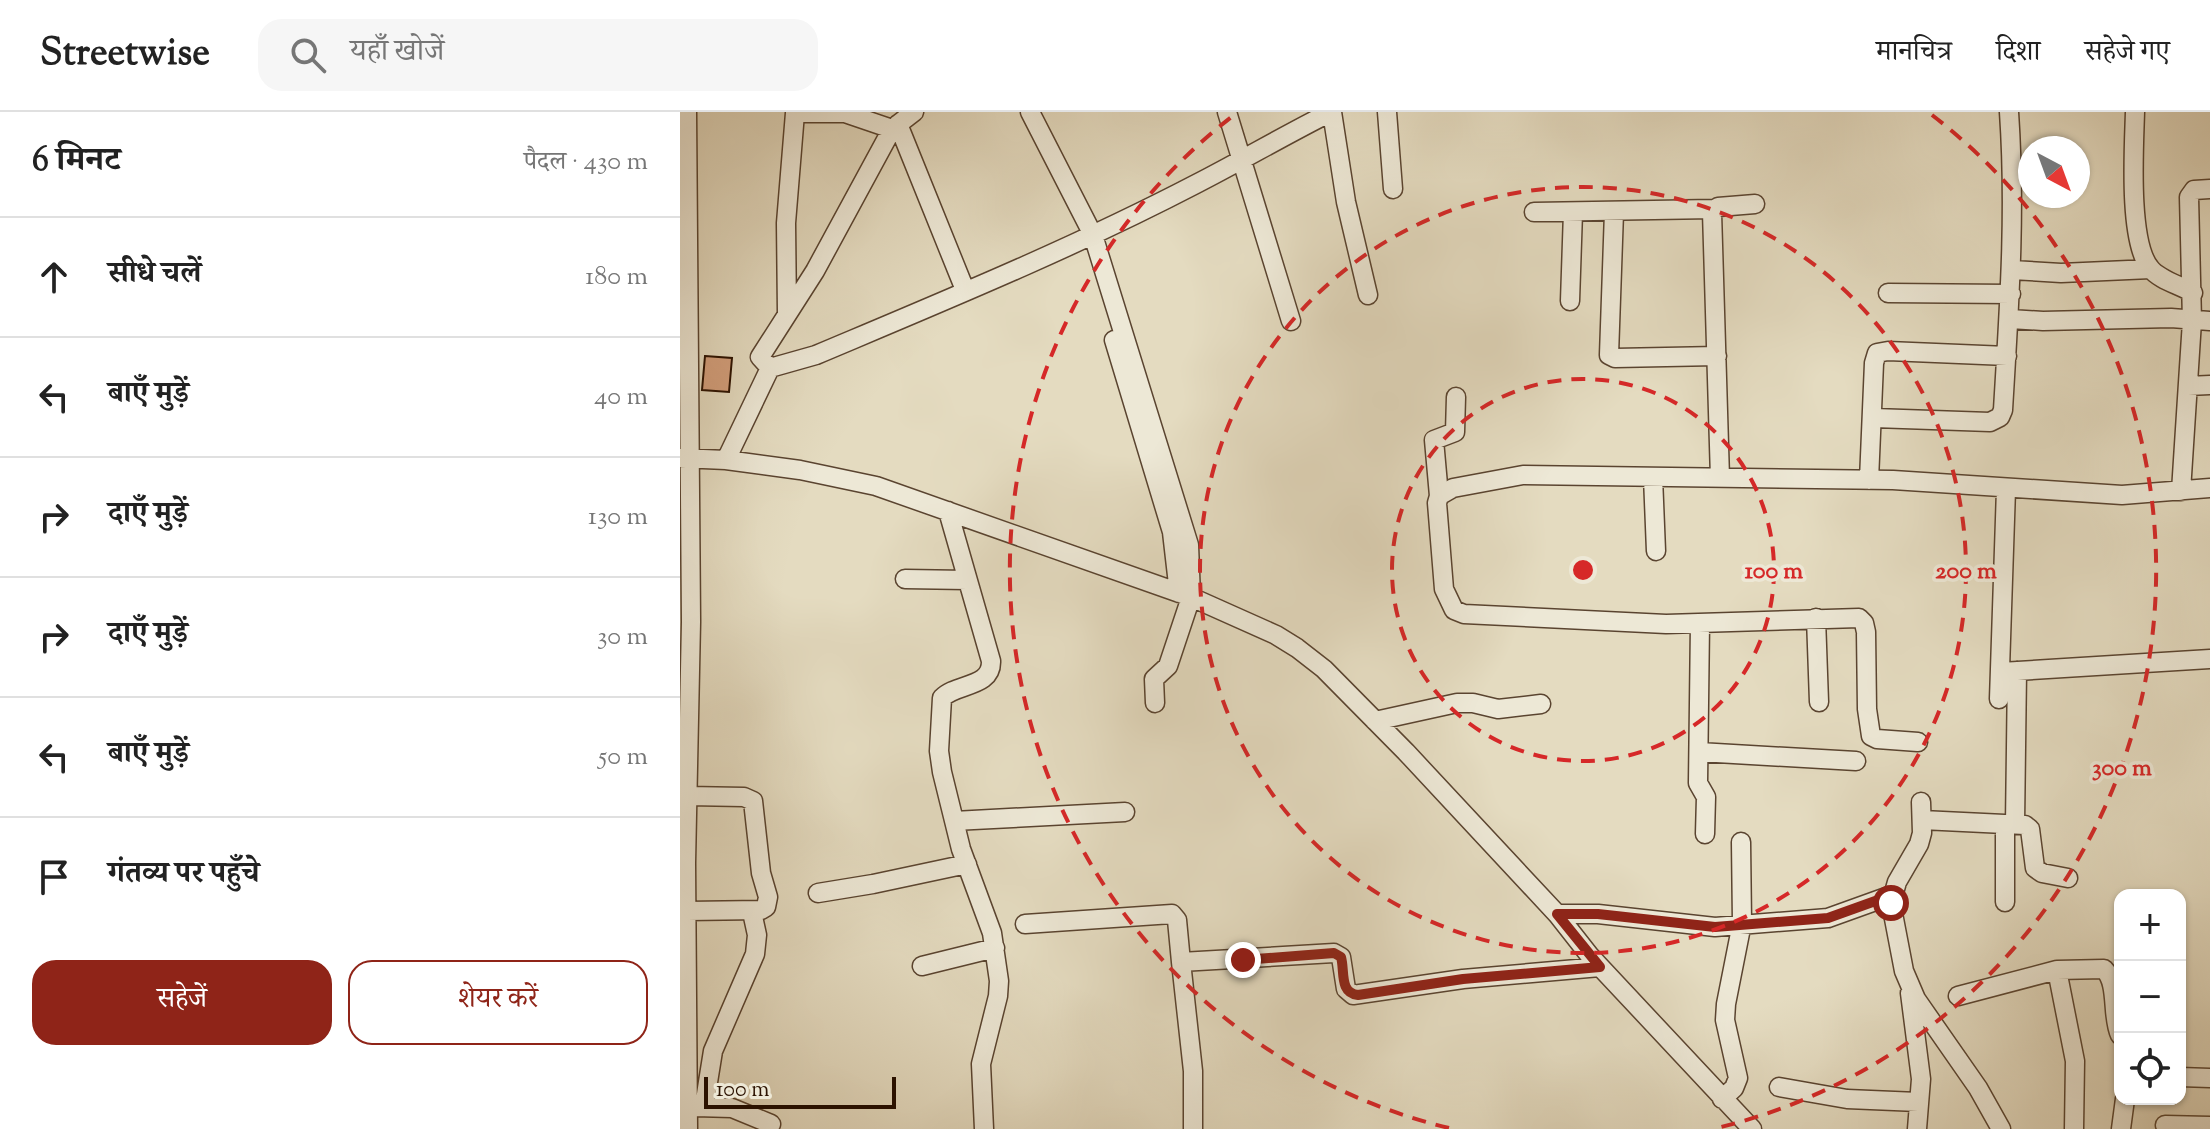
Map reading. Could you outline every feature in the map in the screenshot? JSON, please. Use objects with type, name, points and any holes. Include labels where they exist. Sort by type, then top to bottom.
[{"type":"street","points":[[687,112],[684,156],[685,458],[691,622],[687,911],[696,1107]]},
{"type":"street","points":[[787,315],[786,223],[795,112],[845,113],[895,126]]},
{"type":"street","points":[[770,368],[760,357],[815,271],[895,126],[914,112]]},
{"type":"street","points":[[1030,112],[1089,236],[1142,413],[1189,545],[1185,595],[1168,666],[1154,679],[1155,703]]},
{"type":"street","points":[[1227,112],[1291,321]]},
{"type":"street","points":[[726,460],[770,368],[816,355],[1089,236],[1332,112],[1346,202],[1368,295]]},
{"type":"street","points":[[1387,112],[1393,189]]},
{"type":"street","points":[[1874,418],[1996,420],[2003,410],[2012,270],[2013,167],[2009,112]]},
{"type":"street","points":[[2135,112],[2137,224],[2144,259],[2151,269],[2193,293]]},
{"type":"street","points":[[895,126],[965,290]]},
{"type":"street","points":[[2181,491],[2188,386],[2201,321],[2193,293],[2201,263],[2190,194],[2194,190],[2210,189]]},
{"type":"street","points":[[1534,212],[1713,209],[1755,204]]},
{"type":"street","points":[[1713,209],[1720,478]]},
{"type":"street","points":[[1570,301],[1573,212]]},
{"type":"street","points":[[1614,212],[1609,355],[1615,358],[1717,356]]},
{"type":"street","points":[[2012,270],[2061,273],[2151,269]]},
{"type":"street","points":[[1888,293],[2011,294]]},
{"type":"street","points":[[2010,319],[2171,318],[2201,321]]},
{"type":"street","points":[[1869,480],[1875,357],[1880,351],[2007,356]]},
{"type":"street","points":[[2188,386],[2210,385]]},
{"type":"street","points":[[1456,397],[1455,432],[1434,440],[1444,589],[1454,610],[1464,614],[1666,624],[1863,619],[1871,736],[1918,742]]},
{"type":"street","points":[[685,458],[726,460],[876,486],[1185,595],[1276,635],[1297,648],[1324,669],[1375,721],[1557,914],[1600,967],[1752,1129]]},
{"type":"street","points":[[1439,496],[1453,488],[1505,476],[1869,480],[2122,495],[2210,488]]},
{"type":"street","points":[[1653,477],[1656,551]]},
{"type":"street","points":[[2005,902],[2010,824],[2006,489]]},
{"type":"street","points":[[948,511],[981,621],[991,670],[984,679],[942,698],[939,751],[954,821],[995,948],[999,981],[981,1064],[984,1129]]},
{"type":"street","points":[[905,579],[967,580]]},
{"type":"street","points":[[1816,618],[1819,702]]},
{"type":"street","points":[[1700,623],[1698,783],[1706,797],[1705,834]]},
{"type":"street","points":[[2009,671],[2210,659]]},
{"type":"street","points":[[1999,699],[2009,671]]},
{"type":"street","points":[[1375,721],[1457,703],[1498,709],[1541,704]]},
{"type":"street","points":[[1699,752],[1856,761]]},
{"type":"street","points":[[687,911],[752,912],[761,910],[768,902],[761,873],[753,801],[744,797],[688,796]]},
{"type":"street","points":[[1917,1129],[1921,1079],[1910,988],[1892,915],[1892,895],[1919,844],[1922,811],[2025,825],[2030,829],[2037,870],[2068,878]]},
{"type":"street","points":[[954,821],[1125,812]]},
{"type":"street","points":[[1722,1099],[1734,1088],[1738,1078],[1725,1020],[1742,923],[1741,842]]},
{"type":"street","points":[[818,893],[967,864]]},
{"type":"street","points":[[1557,914],[1598,914],[1692,926],[1828,918],[1892,895]]},
{"type":"street","points":[[688,1129],[713,1051],[755,954],[757,935],[752,912]]},
{"type":"street","points":[[1025,924],[1172,914],[1177,920],[1193,1071],[1193,1129]]},
{"type":"street","points":[[922,966],[995,948]]},
{"type":"street","points":[[1181,962],[1334,953],[1341,957],[1346,989],[1353,995],[1463,979],[1600,967]]},
{"type":"street","points":[[1958,996],[2057,970],[2094,968],[2108,972],[2119,1033]]},
{"type":"street","points":[[2057,970],[2075,1061],[2074,1129]]},
{"type":"street","points":[[1910,988],[1978,1088],[2001,1129]]},
{"type":"street","points":[[2186,1077],[2210,1078]]},
{"type":"street","points":[[1779,1087],[1847,1099],[1918,1102]]},
{"type":"street","points":[[2121,1129],[2124,1105]]},
{"type":"street","points":[[696,1107],[732,1108],[771,1124]]},
{"type":"street","points":[[2165,1125],[2210,1126]]},
{"type":"building","points":[[705,356],[732,358],[729,392],[702,390]]},
{"type":"route","points":[[1243,960],[1334,953],[1341,957],[1346,989],[1358,995],[1463,979],[1600,967],[1557,914],[1598,914],[1715,927],[1828,918],[1892,895],[1891,903]]}]
